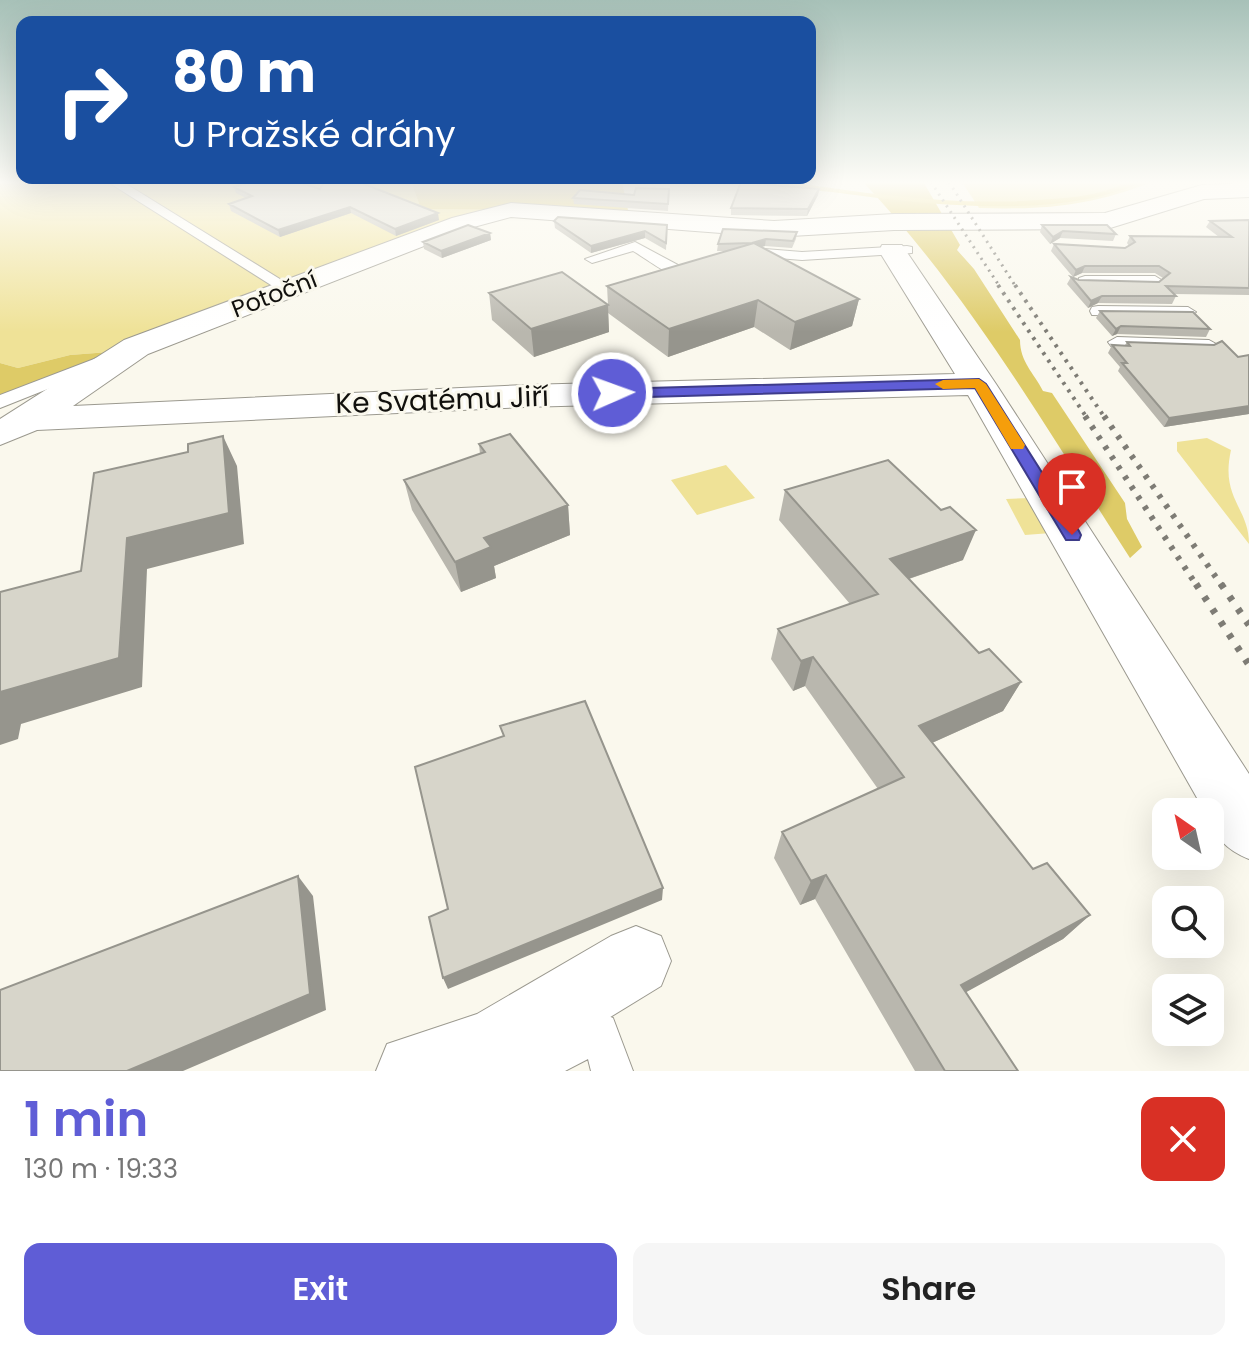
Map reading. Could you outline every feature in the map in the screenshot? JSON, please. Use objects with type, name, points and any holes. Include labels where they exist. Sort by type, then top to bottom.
[{"type":"street","name":"Potoční","points":[[8,418],[136,347],[437,232]]},
{"type":"street","points":[[899,251],[1249,829]]},
{"type":"street","name":"Ke Svatému Jiří","points":[[8,418],[524,396],[979,384]]},
{"type":"street","points":[[414,1071],[504,1063],[636,961]]},
{"type":"lane","points":[[195,232],[288,289]]},
{"type":"lane","points":[[592,259],[635,246],[689,277],[765,253],[802,256],[899,251]]},
{"type":"lane","points":[[1082,281],[1155,281]]},
{"type":"lane","points":[[1098,311],[1188,312]]},
{"type":"lane","points":[[1117,342],[1209,345]]},
{"type":"lane","points":[[504,1063],[599,1032],[612,1071]]},
{"type":"shaded area","points":[[0,232],[432,232],[122,351],[70,355],[18,368],[0,363]]},
{"type":"shaded area","points":[[907,232],[952,232],[960,245],[957,250],[974,269],[1020,340],[1025,361],[1043,391],[1052,393],[1125,503],[1127,519],[1142,547],[1130,558],[1005,363]]},
{"type":"shaded area","points":[[122,351],[0,398],[0,363],[18,368],[70,355]]},
{"type":"shaded area","points":[[1207,438],[1231,450],[1229,480],[1245,521],[1249,544],[1177,451],[1177,442]]},
{"type":"shaded area","points":[[726,465],[755,498],[697,515],[671,480]]},
{"type":"shaded area","points":[[1031,498],[1051,533],[1025,535],[1006,499]]},
{"type":"building","points":[[450,232],[490,233],[441,251],[423,242]]},
{"type":"building","points":[[570,232],[641,232],[591,246]]},
{"type":"building","points":[[647,232],[667,232],[666,243]]},
{"type":"building","points":[[722,232],[797,232],[793,241],[766,239],[752,243],[718,244]]},
{"type":"building","points":[[1225,232],[1249,232],[1249,288],[1166,286],[1176,296],[1102,296],[1091,301],[1071,277],[1079,280],[1159,282],[1170,273],[1159,266],[1085,266],[1076,270],[1054,244],[1125,248],[1135,242],[1130,236],[1232,237]]},
{"type":"building","points":[[754,243],[859,299],[795,322],[758,300],[669,329],[607,286]]},
{"type":"building","points":[[562,272],[608,305],[531,329],[489,293]]},
{"type":"building","points":[[1100,311],[1193,312],[1210,329],[1121,326],[1116,329]]},
{"type":"building","points":[[1222,341],[1238,357],[1249,355],[1249,406],[1169,418],[1122,363],[1127,363],[1112,345],[1130,346],[1127,342],[1214,345]]},
{"type":"building","points":[[510,434],[568,505],[484,538],[491,547],[455,562],[404,480],[485,452],[479,444]]},
{"type":"building","points":[[223,436],[229,513],[127,538],[119,658],[0,692],[0,592],[81,571],[94,473],[188,452],[188,444]]},
{"type":"building","points":[[888,460],[941,510],[950,507],[976,530],[890,559],[979,653],[989,649],[1021,682],[919,726],[1033,869],[1047,863],[1090,915],[961,985],[1018,1071],[945,1071],[826,875],[811,881],[782,832],[904,777],[813,657],[801,661],[778,629],[878,594],[785,490]]},
{"type":"building","points":[[585,701],[663,888],[443,978],[429,917],[448,909],[415,767],[504,736],[500,726]]},
{"type":"building","points":[[298,876],[310,994],[127,1071],[0,1071],[0,990]]},
{"type":"railway","points":[[964,232],[1000,287]]},
{"type":"railway","points":[[981,232],[1016,287]]},
{"type":"railway","points":[[998,285],[1087,418]]},
{"type":"railway","points":[[1015,285],[1105,418]]},
{"type":"railway","points":[[1085,416],[1197,586]]},
{"type":"railway","points":[[1104,416],[1222,586]]},
{"type":"railway","points":[[1196,584],[1249,665]]},
{"type":"railway","points":[[1221,584],[1249,625]]},
{"type":"slow traffic","points":[[943,384],[979,384],[1017,445]]},
{"type":"route","points":[[612,393],[979,384],[1072,535]]}]
